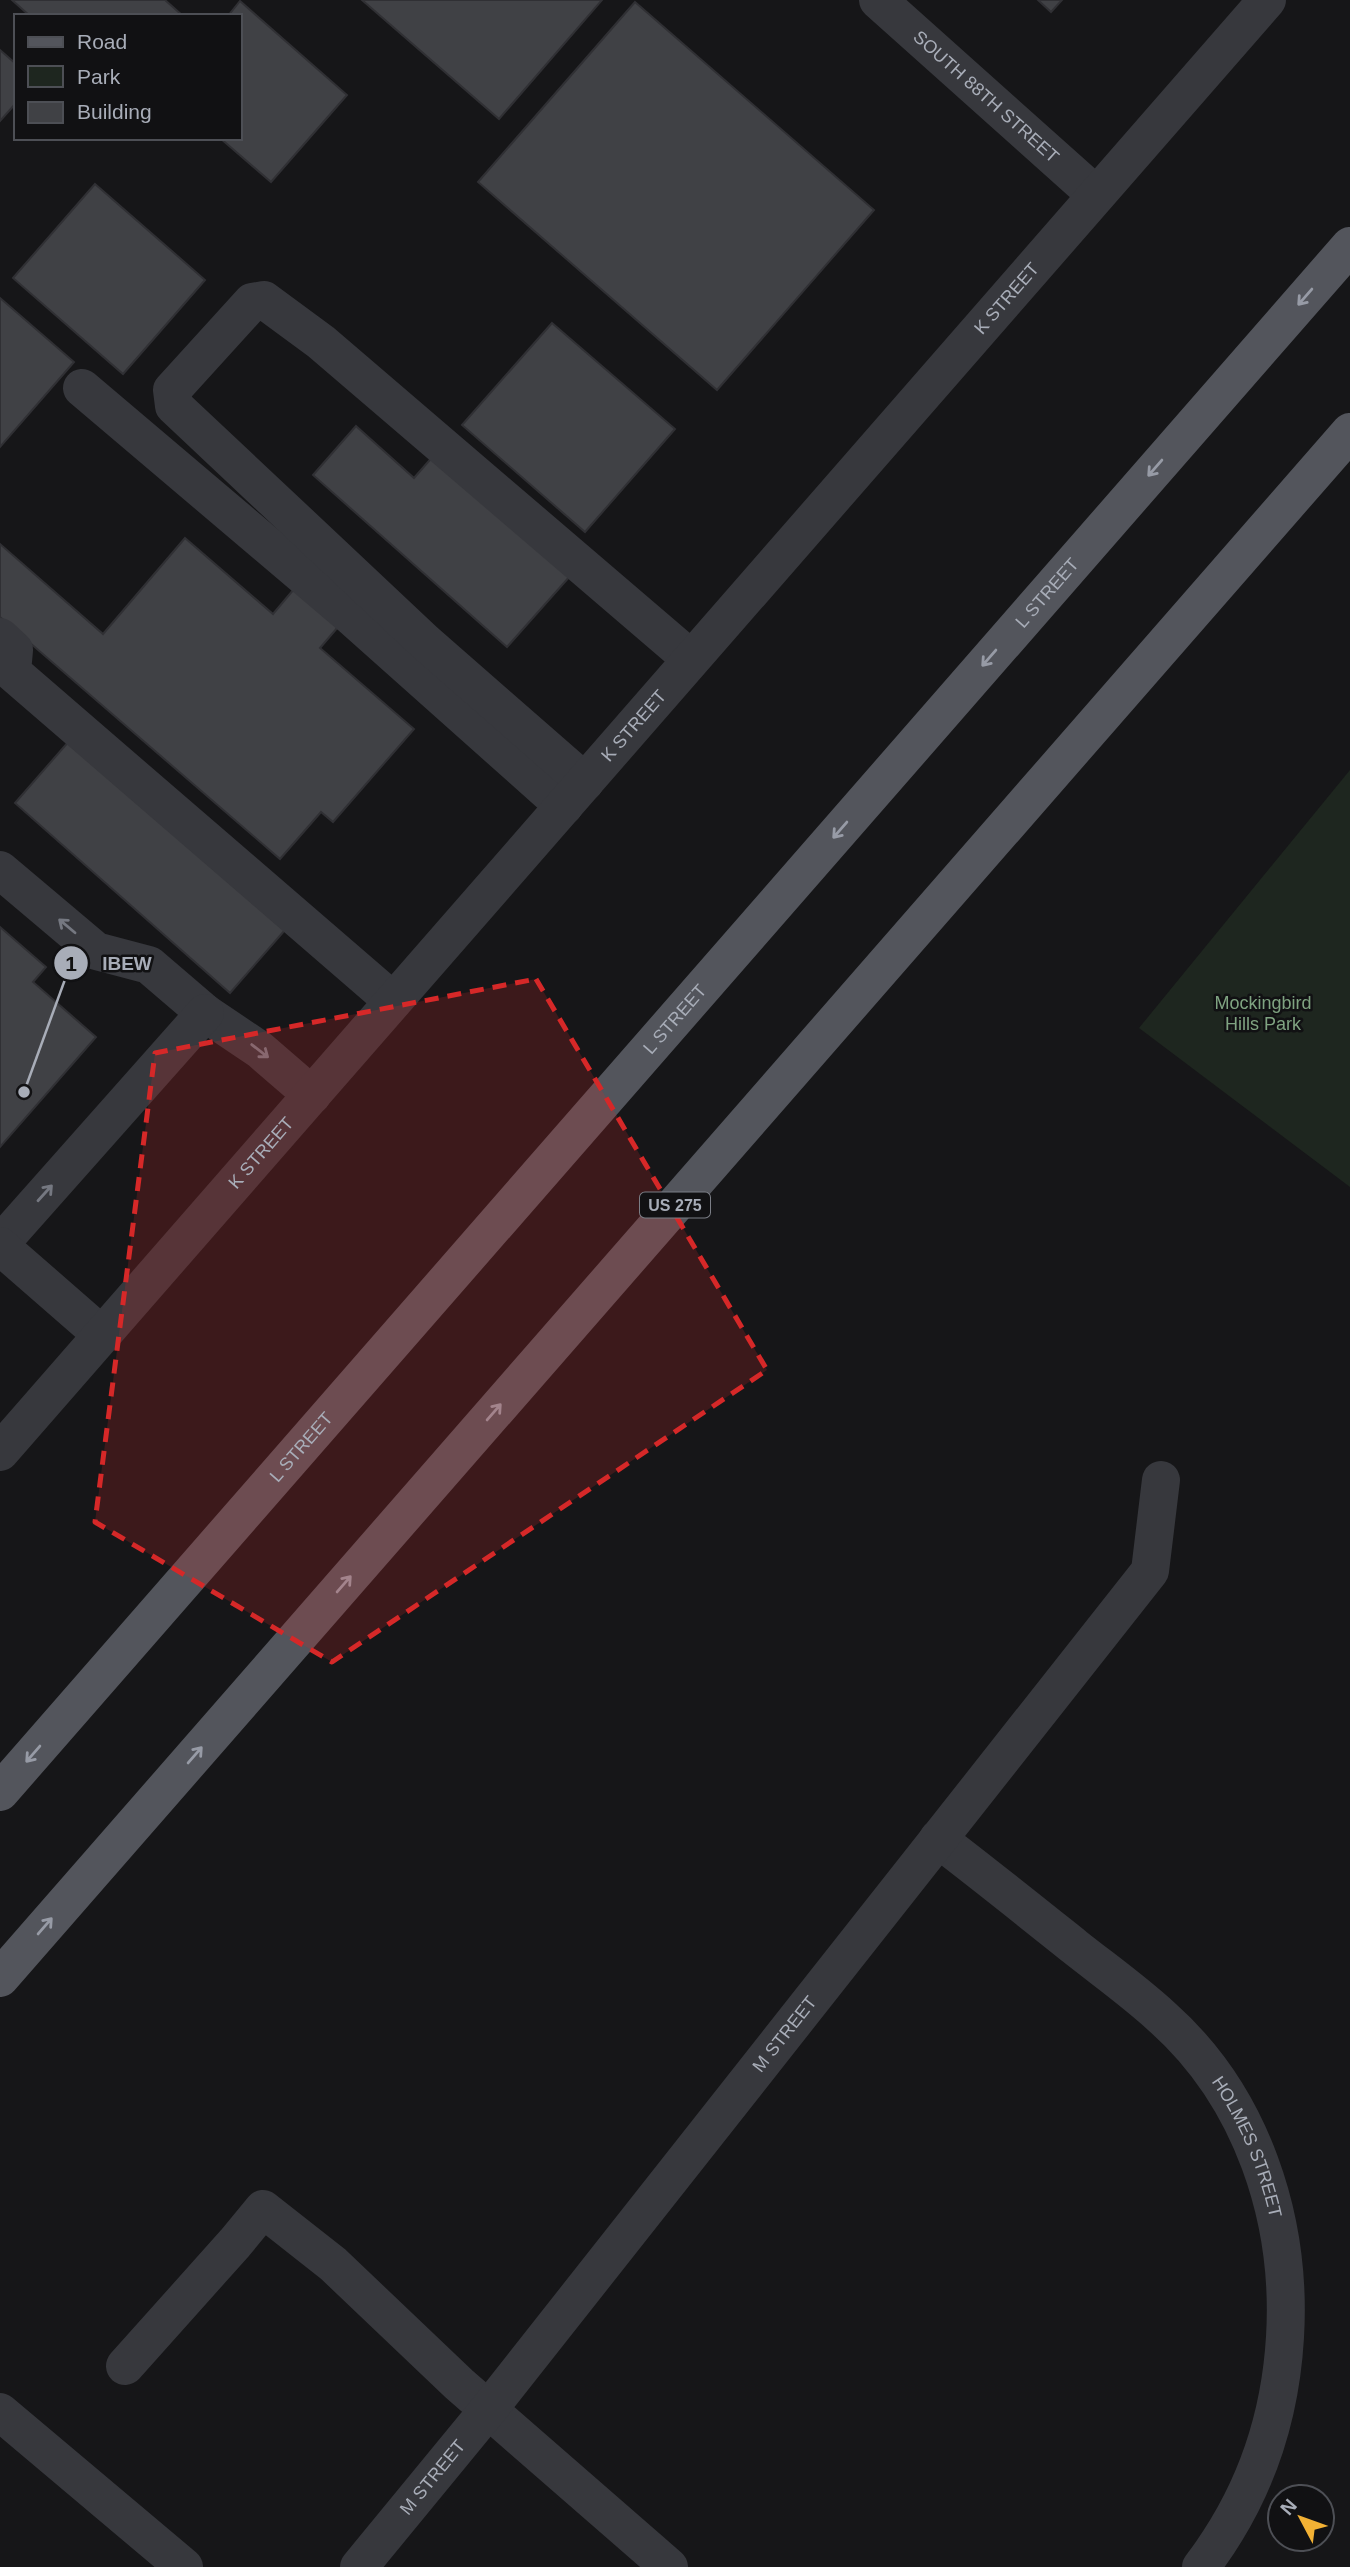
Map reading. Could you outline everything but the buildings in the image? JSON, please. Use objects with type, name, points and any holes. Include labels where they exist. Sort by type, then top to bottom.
[{"type":"main road","name":"L STREET","points":[[0,1792],[1350,246]]},
{"type":"main road","name":"US 275","points":[[0,1978],[1350,432]]},
{"type":"street","name":"SOUTH 88TH STREET","points":[[878,0],[1096,195]]},
{"type":"street","name":"K STREET","points":[[0,1452],[1267,0]]},
{"type":"street","points":[[574,794],[425,642],[174,406],[172,390],[252,302],[264,300],[321,342],[691,659]]},
{"type":"street","points":[[82,388],[352,617],[574,794]]},
{"type":"street","points":[[0,637],[14,650],[12,672],[393,1001]]},
{"type":"street","points":[[0,870],[96,951],[149,965],[205,1013],[260,1050],[312,1095]]},
{"type":"street","points":[[102,1335],[0,1245],[205,1013]]},
{"type":"street","name":"M STREET","points":[[359,2567],[488,2410],[1150,1571],[1161,1480]]},
{"type":"street","name":"HOLMES STREET","points":[[938,1839],[1163,2017],[1199,2057],[1230,2100],[1244,2126],[1270,2190],[1286,2273],[1283,2371],[1273,2423],[1262,2459],[1238,2514],[1201,2567]]},
{"type":"street","points":[[125,2366],[263,2208],[333,2264],[488,2410],[669,2567]]},
{"type":"street","points":[[0,2412],[184,2567]]},
{"type":"highlighted area","points":[[536,979],[767,1370],[332,1662],[95,1522],[155,1053]]},
{"type":"green space","name":"Mockingbird Hills Park","points":[[1350,770],[1350,1187],[1139,1028]]},
{"type":"place","name":"IBEW","points":[[24,1092]]}]
